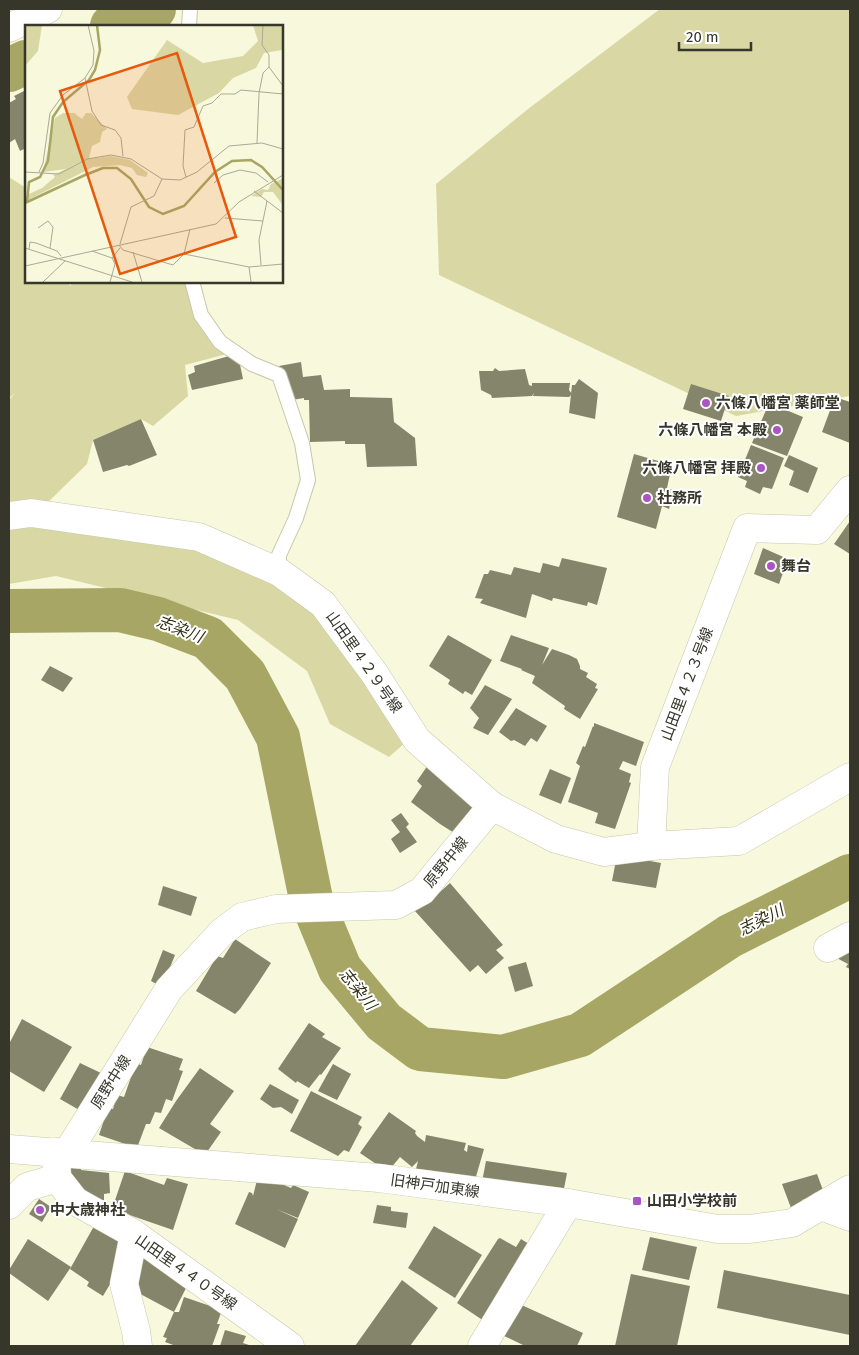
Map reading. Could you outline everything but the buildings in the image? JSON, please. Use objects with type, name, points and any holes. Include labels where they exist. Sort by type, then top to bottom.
[{"type":"street","points":[[9,28],[48,9]]},
{"type":"street","name":"山田里４２３号線","points":[[651,846],[655,767],[747,528],[817,530],[850,490]]},
{"type":"street","name":"山田里４２９号線","points":[[9,516],[30,513],[199,537],[279,572],[322,604],[374,673],[417,740],[492,806]]},
{"type":"street","points":[[492,806],[556,839],[604,852],[651,846],[739,841],[850,778]]},
{"type":"street","name":"原野中線","points":[[60,1161],[169,989],[222,932],[242,917],[276,909],[396,905],[422,891],[492,806]]},
{"type":"street","name":"旧神戸加東線","points":[[9,1149],[60,1161],[379,1178],[568,1203],[718,1229],[750,1229],[792,1223],[850,1189]]},
{"type":"street","points":[[9,1205],[60,1161]]},
{"type":"street","name":"山田里４４０号線","points":[[60,1161],[74,1201],[134,1234],[290,1346]]},
{"type":"street","points":[[482,1346],[568,1203]]},
{"type":"street","points":[[821,1206],[850,1217]]},
{"type":"street","points":[[134,1234],[124,1284],[138,1346]]},
{"type":"lane","points":[[192,282],[201,315],[220,342],[252,364],[278,375],[302,443],[308,480],[296,518],[279,555],[279,572]]},
{"type":"green space","points":[[660,9],[850,9],[850,396],[736,416],[439,275],[436,184],[528,109]]},
{"type":"green space","points":[[9,177],[25,187],[25,282],[66,282],[71,286],[71,282],[188,282],[227,354],[185,365],[188,396],[153,426],[141,419],[93,440],[87,464],[42,508],[9,507],[9,400],[15,393],[9,398]]},
{"type":"green space","points":[[9,520],[194,544],[279,572],[319,610],[407,741],[389,757],[330,724],[307,671],[238,620],[56,576],[9,584]]},
{"type":"waterway","points":[[114,25],[154,9]]},
{"type":"waterway","points":[[9,70],[25,62]]},
{"type":"waterway","name":"志染川","points":[[9,611],[120,610],[158,619],[208,638],[245,675],[278,737],[311,899],[340,969],[384,1022],[420,1049],[503,1057],[580,1035],[730,936],[850,876]]},
{"type":"place","name":"六條八幡宮 薬師堂","points":[[706,403]]},
{"type":"place","name":"六條八幡宮 本殿","points":[[777,430]]},
{"type":"place","name":"六條八幡宮 拝殿","points":[[761,468]]},
{"type":"place","name":"社務所","points":[[647,498]]},
{"type":"place","name":"舞台","points":[[771,566]]},
{"type":"place","name":"山田小学校前","points":[[637,1201]]},
{"type":"place","name":"中大歳神社","points":[[40,1210]]}]
